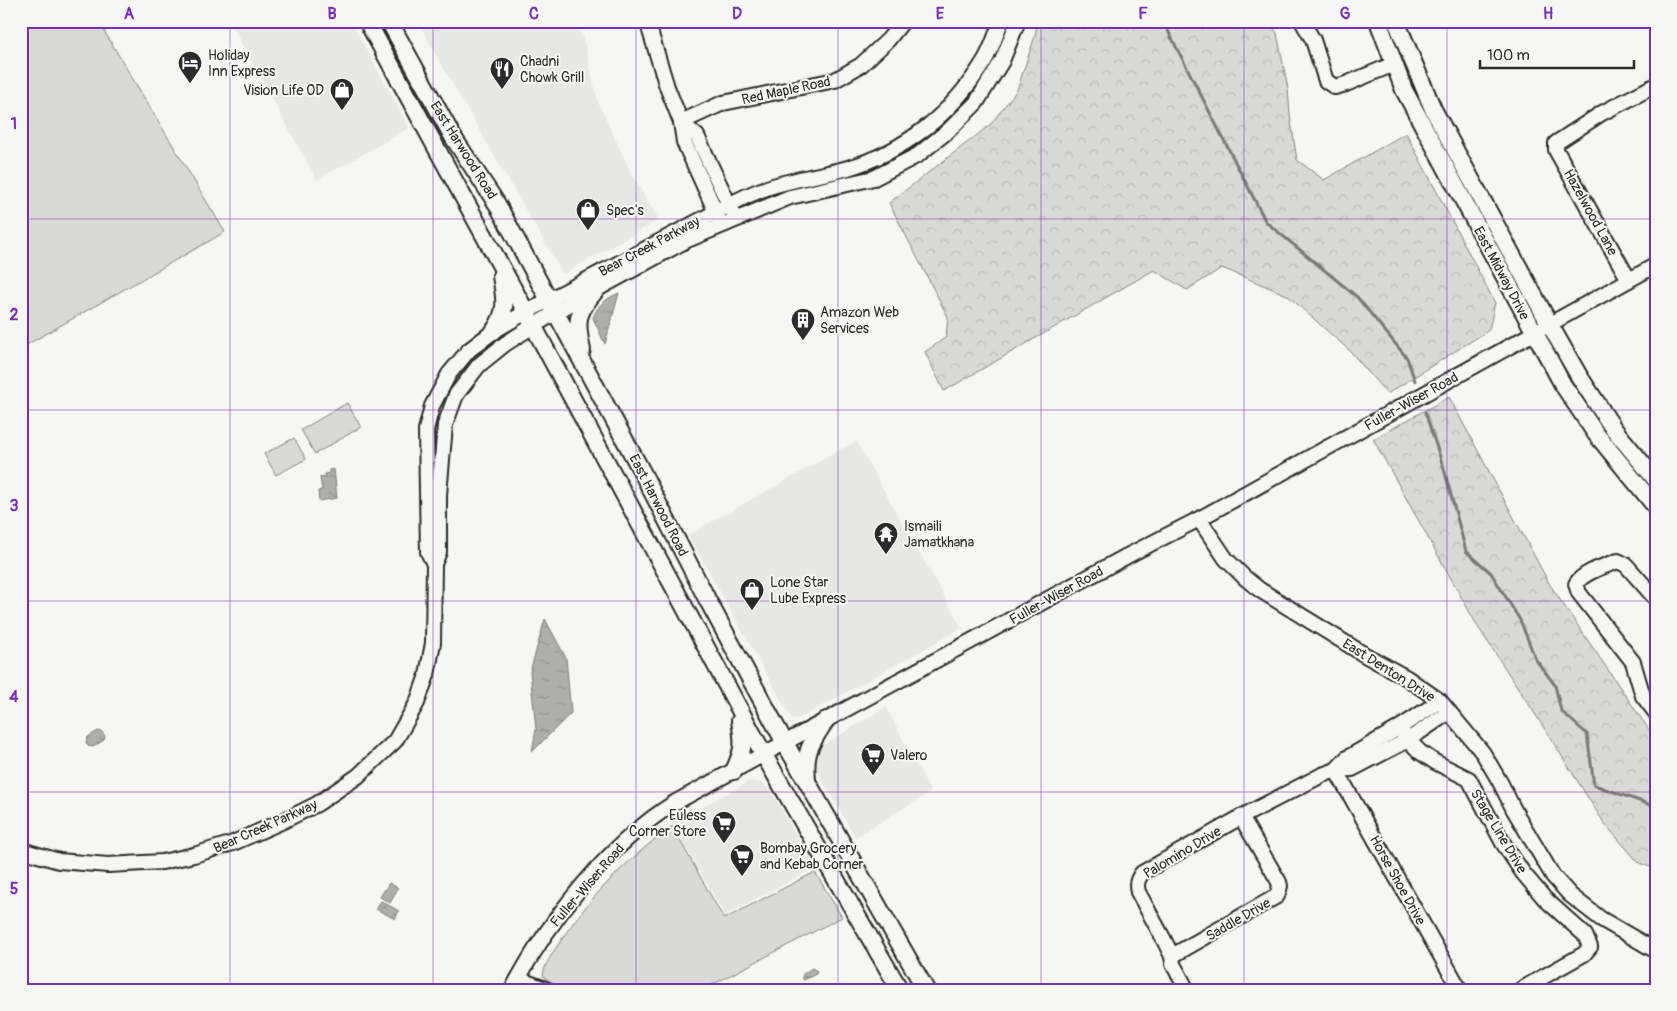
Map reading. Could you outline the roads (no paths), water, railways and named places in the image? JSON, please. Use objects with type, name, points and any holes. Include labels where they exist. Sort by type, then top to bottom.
[{"type":"main road","name":"East Harwood Road","points":[[367,21],[764,754],[900,990]]},
{"type":"main road","name":"East Harwood Road","points":[[389,21],[453,137],[497,204],[641,470],[784,743],[926,990]]},
{"type":"main road","name":"East Midway Drive","points":[[1378,21],[1404,90],[1563,385],[1596,434],[1656,507]]},
{"type":"main road","name":"East Midway Drive","points":[[1396,21],[1433,109],[1550,325],[1579,376],[1613,428],[1656,480]]},
{"type":"main road","points":[[381,48],[398,38]]},
{"type":"main road","points":[[494,331],[501,321],[505,307],[499,264]]},
{"type":"main road","points":[[597,289],[583,305],[577,329],[582,350],[598,391]]},
{"type":"main road","points":[[685,609],[707,599]]},
{"type":"main road","points":[[734,771],[743,751],[738,706]]},
{"type":"main road","points":[[807,782],[805,764],[807,753],[826,720]]},
{"type":"street","points":[[647,21],[667,87],[681,122],[684,142],[722,225]]},
{"type":"street","name":"Red Maple Road","points":[[681,122],[723,103],[835,80],[861,65],[888,40],[903,21]]},
{"type":"street","name":"Bear Creek Parkway","points":[[434,564],[428,552],[426,430],[432,406],[449,374],[469,350],[494,331],[529,319],[716,211],[763,189],[849,168],[891,151],[924,130],[956,102],[984,62],[1001,21]]},
{"type":"street","name":"Bear Creek Parkway","points":[[552,306],[597,289],[685,241],[735,219],[790,197],[874,178],[918,154],[950,130],[976,102],[1002,61],[1018,21]]},
{"type":"street","points":[[1302,21],[1313,40],[1326,81],[1335,87],[1394,64]]},
{"type":"street","name":"Hazelwood Lane","points":[[1629,280],[1556,150],[1556,143],[1602,114],[1656,85]]},
{"type":"street","points":[[681,122],[697,136],[735,219]]},
{"type":"street","name":"Fuller-Wiser Road","points":[[515,984],[547,931],[564,908],[625,841],[655,815],[1126,556],[1199,519],[1656,265]]},
{"type":"street","name":"Bear Creek Parkway","points":[[21,850],[59,861],[108,865],[162,862],[194,855],[233,843],[317,804],[358,776],[395,741],[417,703],[427,675],[433,643],[434,564],[439,552],[438,515],[442,454],[445,425],[450,408],[456,395],[479,365],[505,344],[529,319]]},
{"type":"street","name":"East Denton Drive","points":[[1199,519],[1226,559],[1244,578],[1366,655],[1407,678],[1444,706],[1483,753],[1539,855],[1570,895],[1601,919],[1656,951]]},
{"type":"street","points":[[1656,599],[1626,565],[1618,561],[1603,566],[1579,579],[1576,584],[1579,593],[1633,662],[1643,696],[1656,713]]},
{"type":"street","name":"Palomino Drive","points":[[1336,770],[1347,758],[1399,728],[1444,706]]},
{"type":"street","name":"Palomino Drive","points":[[1187,990],[1173,964],[1172,956],[1138,892],[1136,884],[1142,874],[1241,817],[1322,775],[1336,770],[1352,769],[1408,740],[1444,706]]},
{"type":"street","name":"Stage Line Drive","points":[[1399,728],[1408,740],[1434,762],[1468,779],[1503,843],[1522,873],[1545,899],[1585,935],[1590,947],[1584,954],[1520,990]]},
{"type":"street","name":"Horse Shoe Drive","points":[[1336,770],[1460,990]]},
{"type":"street","name":"Saddle Drive","points":[[1172,956],[1277,896],[1280,886],[1279,882],[1241,817]]},
{"type":"street","points":[[515,984],[548,990]]},
{"type":"water","points":[[619,293],[605,344],[593,318],[603,302]]},
{"type":"water","points":[[334,469],[337,498],[319,501],[318,491],[322,490],[320,477],[325,478],[325,474],[329,473],[329,470]]},
{"type":"water","points":[[545,619],[566,658],[571,713],[532,752],[536,729],[530,672]]},
{"type":"water","points":[[98,731],[102,732],[105,736],[104,740],[93,747],[88,746],[86,742],[88,737]]},
{"type":"water","points":[[389,883],[398,888],[390,903],[380,897]]},
{"type":"water","points":[[381,901],[399,911],[395,919],[376,909]]},
{"type":"water","points":[[812,968],[817,971],[816,974],[804,980],[802,978],[803,974]]},
{"type":"waterway","points":[[1163,21],[1266,222],[1357,297],[1407,358],[1415,381]]},
{"type":"waterway","points":[[1425,412],[1444,469],[1466,551],[1491,573],[1520,620],[1536,660],[1555,685],[1561,711],[1587,734],[1594,785],[1656,808]]},
{"type":"place","name":"Holiday Inn Express","points":[[190,84]]},
{"type":"place","name":"Chadni Chowk Grill","points":[[502,90]]},
{"type":"place","name":"Vision Life OD","points":[[342,111]]},
{"type":"place","name":"Spec's","points":[[588,231]]},
{"type":"place","name":"Amazon Web Services","points":[[803,341]]},
{"type":"place","name":"Ismaili Jamatkhana","points":[[886,555]]},
{"type":"place","name":"Lone Star Lube Express","points":[[752,611]]},
{"type":"place","name":"Valero","points":[[873,776]]},
{"type":"place","name":"Euless Corner Store","points":[[724,844]]},
{"type":"place","name":"Bombay Grocery and Kebab Corner","points":[[742,877]]}]
